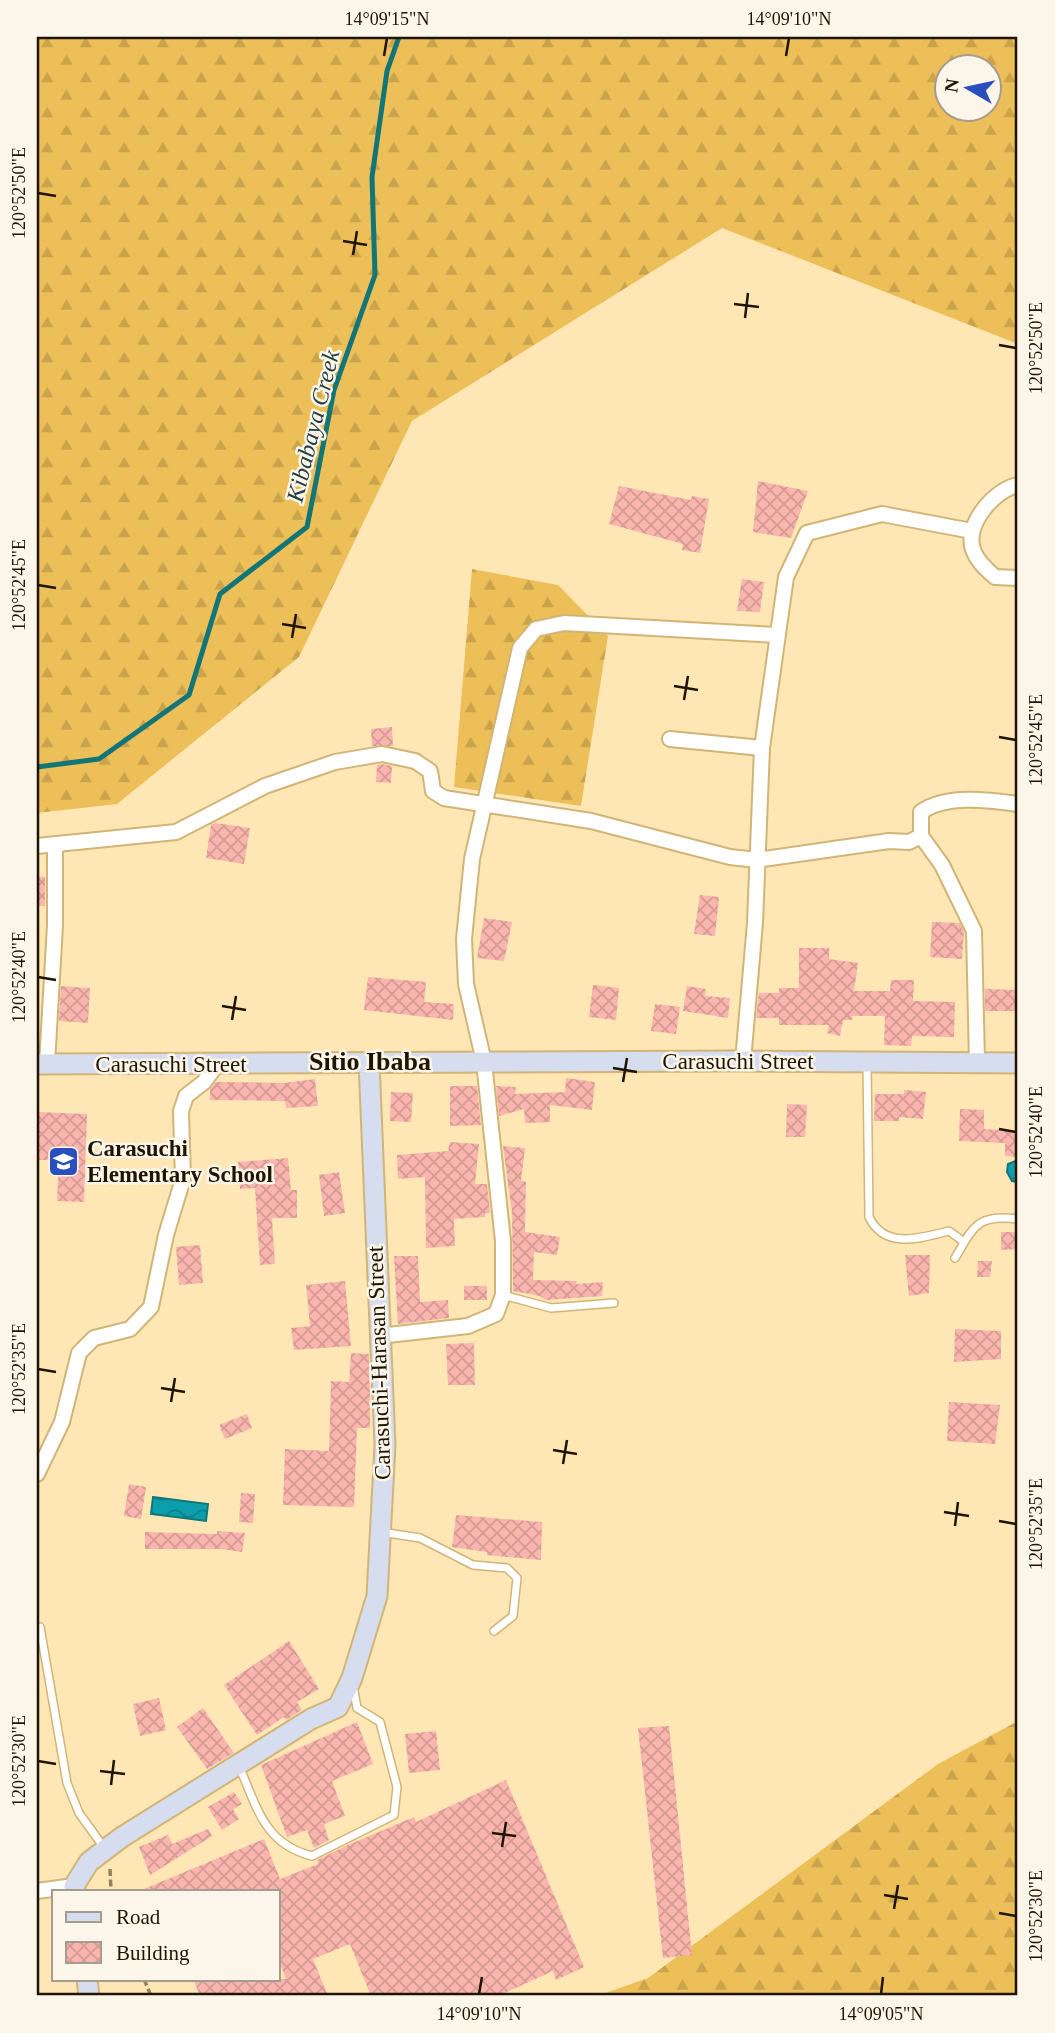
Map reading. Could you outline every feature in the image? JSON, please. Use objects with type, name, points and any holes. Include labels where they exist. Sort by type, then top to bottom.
[{"type":"street","points":[[1018,485],[1005,487],[987,505],[972,531],[972,550],[984,567],[995,577],[1018,578]]},
{"type":"street","points":[[743,1061],[755,923],[762,748],[786,578],[807,533],[882,514],[972,531]]},
{"type":"street","points":[[379,1336],[468,1326],[496,1314],[503,1296],[503,1241],[484,1062],[466,984],[464,939],[466,897],[483,805],[520,648],[536,629],[564,623],[777,635]]},
{"type":"street","points":[[670,739],[762,748]]},
{"type":"street","points":[[37,846],[176,832],[265,786],[335,762],[382,754],[415,761],[430,772],[433,791],[444,798],[591,821],[730,857],[757,860],[889,841],[909,842],[921,836]]},
{"type":"street","points":[[977,1062],[974,931],[942,865],[921,836],[921,812],[934,803],[992,800],[1018,804]]},
{"type":"street","points":[[42,1064],[55,925],[55,844]]},
{"type":"street","name":"Carasuchi Street","points":[[42,1064],[743,1061],[1018,1063]]},
{"type":"street","name":"Carasuchi-Harasan Street","points":[[75,1888],[89,1862],[105,1850],[311,1719],[338,1707],[352,1678],[377,1595],[385,1445],[369,1062]]},
{"type":"street","points":[[38,1466],[62,1422],[79,1353],[94,1338],[130,1329],[151,1307],[166,1235],[183,1179],[181,1111],[186,1096],[204,1082],[218,1063]]},
{"type":"street","points":[[37,1891],[75,1888]]},
{"type":"lane","points":[[867,1061],[869,1217],[874,1228],[895,1239],[914,1240],[948,1231],[964,1242]]},
{"type":"lane","points":[[955,1258],[973,1226],[982,1220],[1003,1217],[1018,1219]]},
{"type":"lane","points":[[503,1296],[551,1308],[614,1303]]},
{"type":"lane","points":[[381,1531],[420,1538],[473,1565],[507,1568],[517,1578],[513,1616],[494,1631]]},
{"type":"lane","points":[[40,1627],[67,1783],[79,1813],[105,1850]]},
{"type":"lane","points":[[239,1765],[265,1826],[291,1850],[312,1856],[394,1815],[397,1787],[380,1722],[357,1708],[352,1678]]},
{"type":"green space","points":[[37,37],[1018,37],[1018,344],[722,228],[412,421],[299,657],[117,804],[37,813]]},
{"type":"green space","points":[[472,569],[558,585],[608,636],[581,806],[454,787]]},
{"type":"green space","points":[[1018,1721],[1018,1996],[597,1996],[648,1978],[938,1764]]},
{"type":"water","points":[[1018,1160],[1018,1182],[1012,1181],[1007,1172],[1008,1164]]},
{"type":"water","points":[[153,1497],[208,1504],[206,1521],[151,1514]]},
{"type":"building","points":[[758,481],[808,491],[791,538],[753,532]]},
{"type":"building","points":[[619,486],[691,500],[692,496],[709,499],[700,553],[682,550],[683,544],[609,524]]},
{"type":"building","points":[[742,579],[764,582],[760,612],[737,611]]},
{"type":"building","points":[[392,727],[393,746],[372,746],[371,729]]},
{"type":"building","points":[[377,765],[392,766],[391,783],[376,782]]},
{"type":"building","points":[[215,823],[250,828],[244,864],[206,858],[211,825]]},
{"type":"building","points":[[37,876],[45,877],[45,906],[37,906]]},
{"type":"building","points":[[700,895],[719,897],[715,936],[694,934]]},
{"type":"building","points":[[484,918],[512,922],[504,961],[477,958]]},
{"type":"building","points":[[932,922],[960,923],[964,932],[962,959],[930,957]]},
{"type":"building","points":[[799,948],[829,948],[829,959],[858,963],[854,991],[890,991],[891,980],[914,980],[913,1001],[955,1002],[954,1037],[912,1036],[911,1046],[884,1045],[885,1016],[852,1016],[852,1020],[843,1020],[840,1036],[827,1033],[829,1025],[779,1025],[779,1018],[756,1018],[759,993],[779,993],[779,988],[799,988]]},
{"type":"building","points":[[368,977],[426,982],[424,1002],[454,1004],[453,1020],[364,1010]]},
{"type":"building","points":[[593,985],[619,988],[616,1020],[589,1017]]},
{"type":"building","points":[[61,986],[90,988],[88,1023],[59,1021]]},
{"type":"building","points":[[687,986],[706,989],[705,996],[730,998],[728,1018],[683,1011]]},
{"type":"building","points":[[985,989],[1018,990],[1018,1011],[985,1011]]},
{"type":"building","points":[[655,1004],[680,1007],[676,1034],[651,1031]]},
{"type":"building","points":[[566,1078],[595,1082],[592,1110],[550,1105],[550,1122],[525,1123],[524,1109],[499,1116],[496,1086],[516,1087],[515,1094],[565,1092]]},
{"type":"building","points":[[315,1079],[318,1106],[286,1108],[285,1101],[210,1100],[210,1089],[216,1082],[284,1083]]},
{"type":"building","points":[[450,1086],[477,1086],[481,1125],[450,1126]]},
{"type":"building","points":[[904,1090],[926,1092],[923,1119],[899,1117],[899,1121],[874,1121],[875,1094],[904,1094]]},
{"type":"building","points":[[391,1092],[413,1093],[411,1122],[390,1121]]},
{"type":"building","points":[[787,1104],[807,1105],[805,1137],[786,1137]]},
{"type":"building","points":[[960,1109],[984,1110],[984,1129],[1018,1131],[1018,1157],[1005,1156],[1005,1143],[959,1141]]},
{"type":"building","points":[[37,1112],[87,1114],[84,1202],[57,1201],[59,1160],[37,1160]]},
{"type":"building","points":[[450,1142],[479,1144],[475,1184],[487,1184],[490,1213],[485,1213],[485,1217],[454,1219],[455,1246],[426,1248],[425,1177],[398,1179],[397,1155],[448,1151]]},
{"type":"building","points":[[503,1146],[525,1148],[521,1181],[526,1182],[525,1232],[560,1237],[557,1255],[534,1252],[533,1280],[577,1281],[576,1284],[603,1282],[602,1296],[546,1300],[540,1296],[513,1291],[512,1213]]},
{"type":"building","points":[[288,1158],[291,1190],[297,1190],[297,1218],[272,1218],[275,1264],[260,1265],[255,1188],[240,1189],[238,1162]]},
{"type":"building","points":[[339,1172],[345,1213],[324,1216],[319,1175]]},
{"type":"building","points":[[1001,1232],[1018,1232],[1018,1249],[1001,1250]]},
{"type":"building","points":[[200,1245],[203,1283],[179,1285],[176,1247]]},
{"type":"building","points":[[905,1255],[930,1255],[929,1293],[909,1296]]},
{"type":"building","points":[[394,1256],[418,1256],[420,1302],[448,1300],[449,1318],[398,1324]]},
{"type":"building","points":[[978,1261],[992,1261],[990,1277],[977,1277]]},
{"type":"building","points":[[345,1281],[351,1346],[294,1350],[291,1328],[310,1326],[306,1285]]},
{"type":"building","points":[[464,1286],[487,1286],[487,1300],[464,1300]]},
{"type":"building","points":[[955,1329],[1001,1331],[1001,1359],[954,1362]]},
{"type":"building","points":[[474,1343],[475,1385],[448,1385],[446,1344]]},
{"type":"building","points":[[351,1353],[369,1354],[370,1390],[370,1428],[357,1428],[354,1507],[283,1505],[285,1449],[329,1451],[331,1381],[349,1382]]},
{"type":"building","points":[[949,1402],[1000,1405],[995,1444],[947,1441]]},
{"type":"building","points":[[247,1414],[252,1428],[225,1439],[219,1425]]},
{"type":"building","points":[[129,1484],[146,1487],[141,1519],[124,1516]]},
{"type":"building","points":[[241,1493],[255,1494],[253,1523],[239,1522]]},
{"type":"building","points":[[456,1515],[542,1522],[541,1560],[487,1555],[487,1552],[452,1547]]},
{"type":"building","points":[[217,1531],[245,1533],[242,1552],[221,1549],[145,1549],[145,1532],[217,1534]]},
{"type":"building","points":[[289,1641],[319,1689],[297,1702],[302,1710],[286,1720],[284,1717],[257,1735],[224,1685]]},
{"type":"building","points":[[159,1698],[166,1730],[140,1736],[133,1704]]},
{"type":"building","points":[[203,1708],[234,1753],[207,1769],[177,1727]]},
{"type":"building","points":[[357,1722],[373,1764],[332,1781],[345,1816],[324,1824],[329,1840],[314,1848],[307,1830],[287,1837],[261,1765]]},
{"type":"building","points":[[669,1726],[692,1955],[663,1958],[638,1728]]},
{"type":"building","points":[[436,1731],[440,1770],[409,1773],[405,1734]]},
{"type":"building","points":[[506,1780],[584,1967],[556,1980],[553,1971],[498,1996],[371,1996],[350,1944],[313,1959],[328,1996],[200,1996],[193,1980],[286,1979],[280,1964],[280,1890],[141,1890],[264,1839],[280,1879],[318,1864],[317,1860],[414,1817],[416,1822]]},
{"type":"building","points":[[234,1792],[242,1804],[233,1809],[239,1819],[222,1830],[208,1807]]},
{"type":"building","points":[[208,1829],[212,1836],[150,1875],[139,1847],[168,1835],[172,1844]]},
{"type":"waterway","name":"Kibabaya Creek","points":[[37,767],[99,759],[189,695],[220,594],[307,527],[334,390],[375,275],[372,177],[387,71],[399,37]]},
{"type":"place","name":"Carasuchi Elementary School","points":[[64,1161]]},
{"type":"district","name":"Sitio Ibaba","points":[[370,1061]]}]
